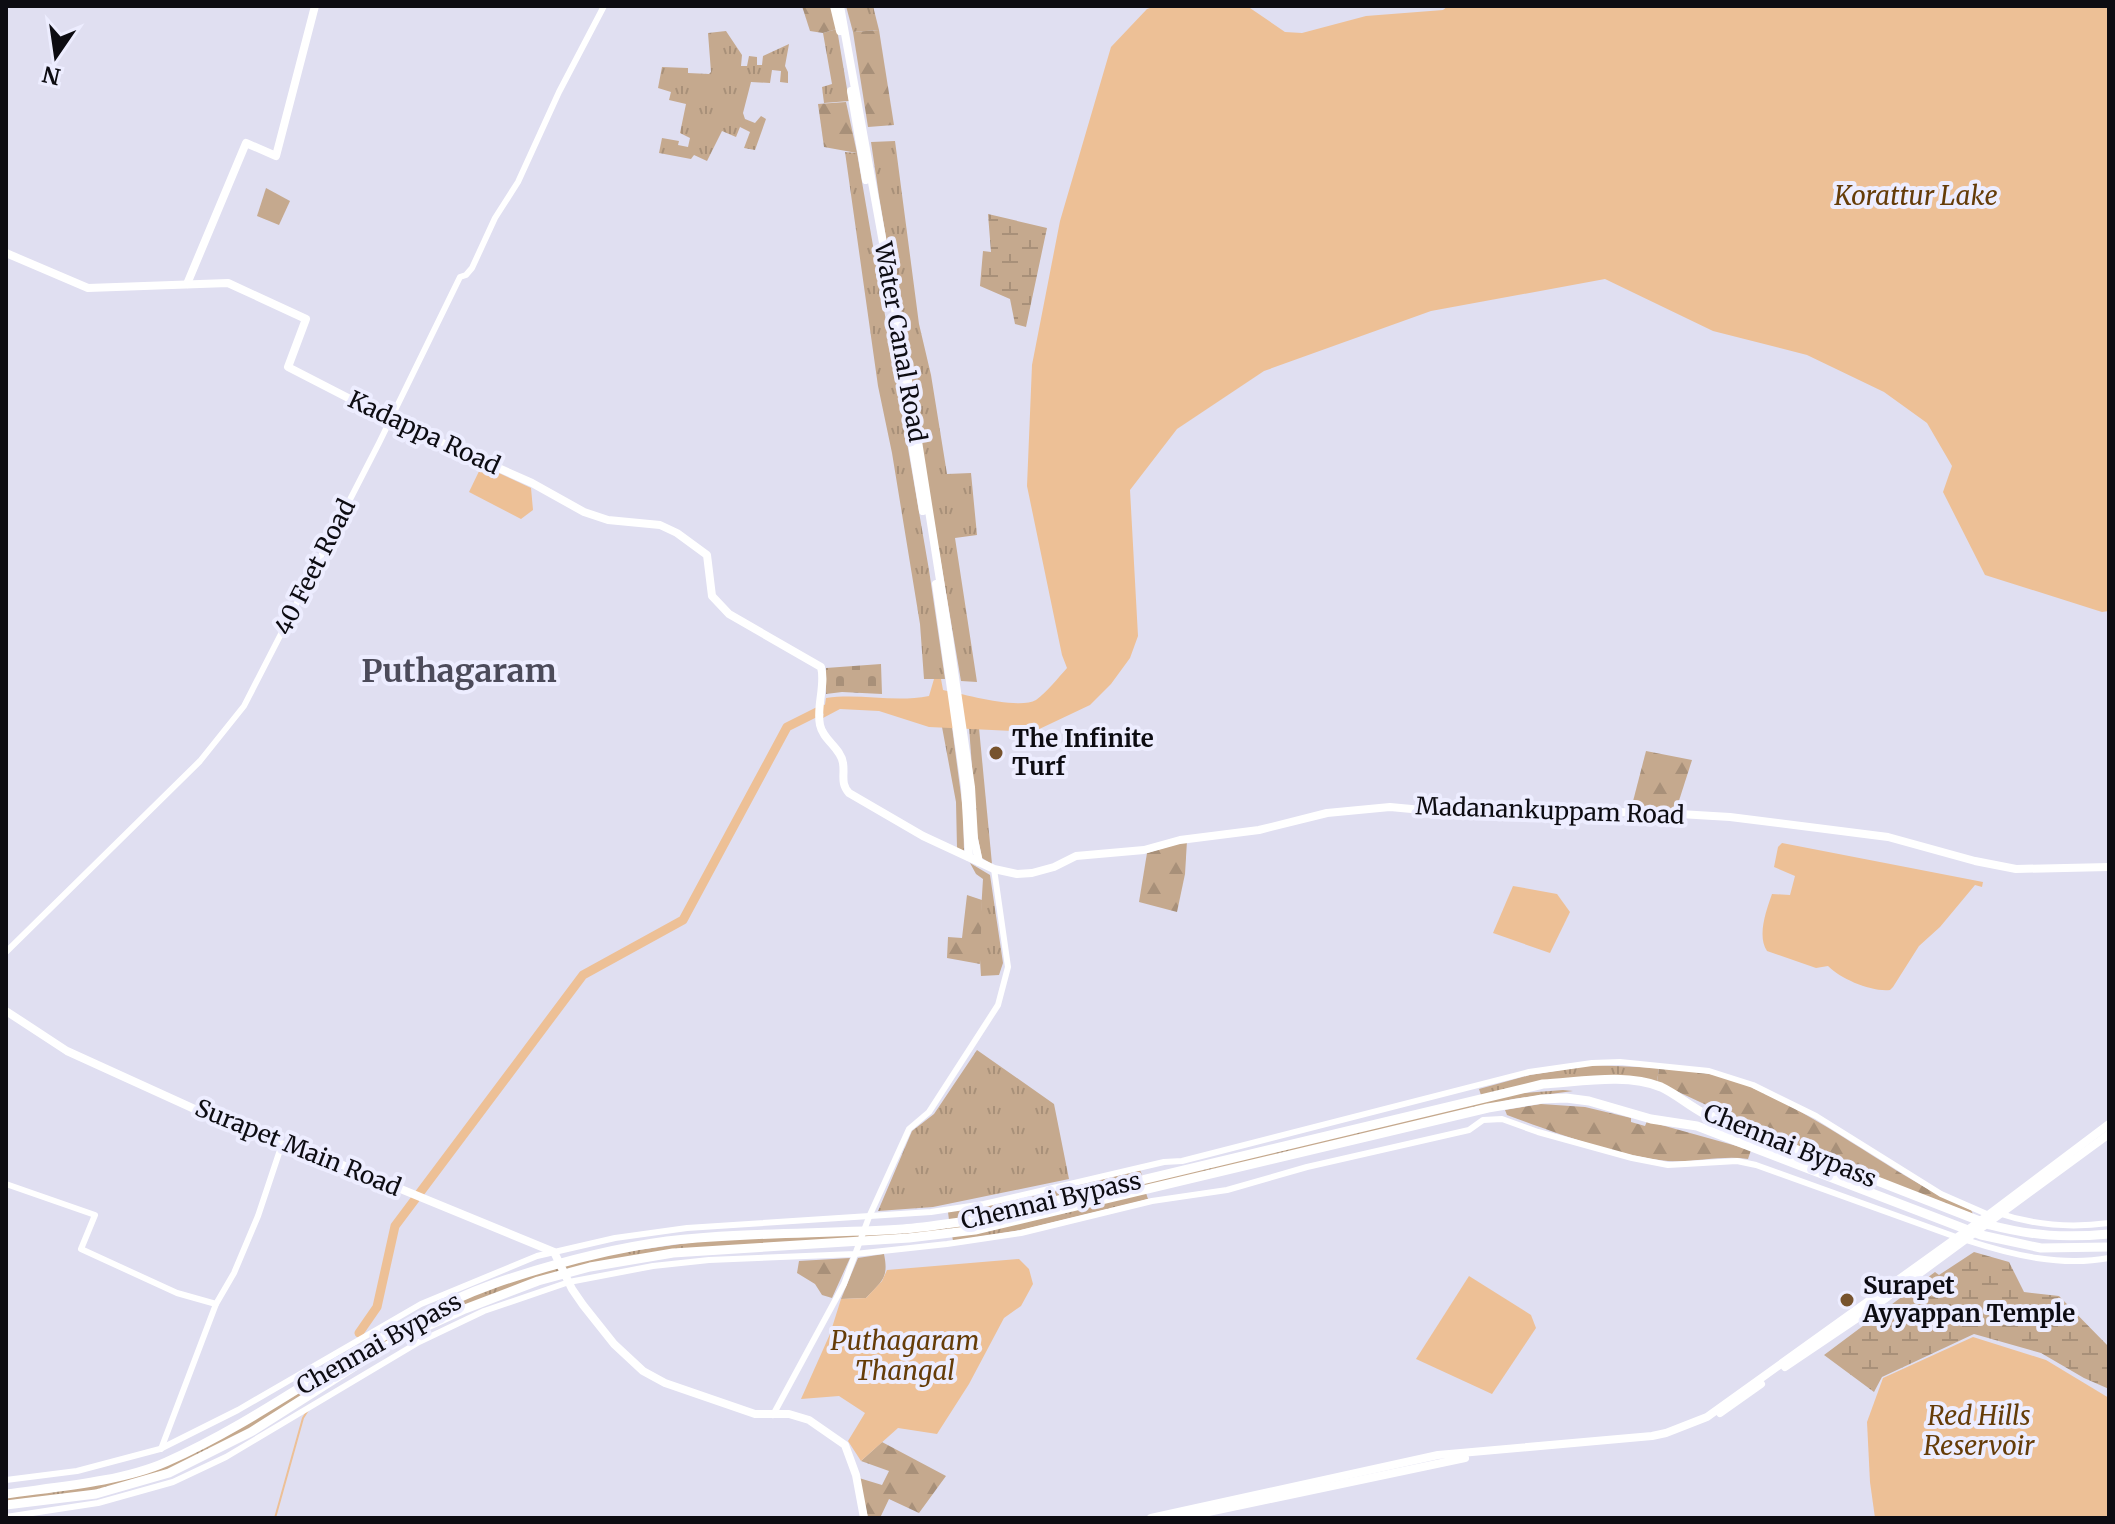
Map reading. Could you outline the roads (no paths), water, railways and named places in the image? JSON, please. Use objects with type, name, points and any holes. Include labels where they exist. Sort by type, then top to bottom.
[{"type":"highway","name":"Chennai Bypass","points":[[6,1505],[96,1494],[169,1473],[251,1432],[393,1342],[465,1309],[566,1277],[673,1253],[852,1242],[869,1235],[975,1220],[1543,1084],[1636,1080],[1657,1086],[1703,1113],[1990,1225],[2062,1243],[2109,1247]]},
{"type":"highway","points":[[1585,1082],[1594,1094],[1589,1101]]},
{"type":"highway","name":"Chennai Bypass","points":[[6,1494],[92,1482],[163,1463],[231,1429],[313,1379],[385,1329],[457,1298],[569,1260],[667,1241],[854,1231],[909,1238],[975,1230],[1488,1108],[1542,1099],[1589,1101],[1651,1119],[1697,1126],[1981,1235],[2041,1248],[2109,1234]]},
{"type":"highway","points":[[1697,1126],[1703,1113]]},
{"type":"main road","points":[[187,284],[246,143],[276,156],[315,6]]},
{"type":"main road","name":"Water Canal Road","points":[[837,6],[897,315],[952,681]]},
{"type":"main road","name":"Water Canal Road","points":[[852,85],[952,681]]},
{"type":"main road","name":"Kadappa Road","points":[[6,253],[88,288],[228,283],[306,319],[288,367],[391,420],[532,483],[597,517],[660,525],[677,533],[707,555],[712,596],[729,614],[755,631],[816,661],[821,667],[819,720],[822,731],[841,755],[842,783],[849,793],[923,836],[967,856]]},
{"type":"main road","points":[[952,681],[971,787],[974,839],[979,862]]},
{"type":"main road","points":[[960,731],[967,856]]},
{"type":"main road","name":"Madanankuppam Road","points":[[967,856],[994,869],[1017,874],[1032,873],[1076,856],[1144,850],[1180,840],[1259,830],[1327,813],[1390,807],[1433,811],[1646,812],[1730,817],[1888,837],[2016,869],[2109,867]]},
{"type":"main road","name":"Surapet Main Road","points":[[6,1011],[67,1051],[245,1132],[335,1162],[554,1253]]},
{"type":"main road","points":[[1151,1518],[1438,1455],[1617,1440],[1666,1433],[1707,1417],[1966,1240],[1994,1213],[2109,1124]]},
{"type":"main road","points":[[1847,1321],[1956,1237],[2109,1134]]},
{"type":"main road","points":[[554,1253],[566,1277],[614,1344],[643,1371],[665,1383],[740,1410],[755,1414],[789,1414],[809,1420],[845,1445],[856,1475],[864,1518]]},
{"type":"main road","points":[[1180,1518],[1504,1452],[1653,1441],[1710,1420],[1748,1390]]},
{"type":"street","name":"40 Feet Road","points":[[6,952],[200,761],[239,713],[391,420],[460,277],[472,268],[498,212],[518,182],[559,92],[604,6]]},
{"type":"street","points":[[773,1415],[844,1284],[869,1217],[909,1129],[929,1112],[998,1005],[1008,967],[994,869]]},
{"type":"street","points":[[6,1480],[77,1471],[160,1449],[238,1410],[318,1362],[385,1329],[421,1304],[482,1278],[554,1253],[615,1238],[687,1228],[931,1212],[984,1204],[1164,1162],[1182,1161],[1529,1072],[1579,1064],[1620,1062],[1709,1071],[1753,1085],[1816,1116],[1941,1194],[2025,1221],[2060,1225],[2109,1223]]},
{"type":"street","points":[[6,1517],[98,1503],[173,1482],[226,1457],[419,1342],[566,1277],[714,1259],[855,1254],[1021,1233],[1152,1201],[1227,1190],[1307,1167],[1469,1130],[1483,1120],[1502,1119],[1538,1132],[1668,1165],[1737,1161],[1756,1165],[1956,1237]]},
{"type":"street","points":[[160,1449],[216,1304],[247,1243],[282,1144]]},
{"type":"street","points":[[6,1184],[95,1215],[81,1249],[177,1293],[216,1304]]},
{"type":"street","points":[[1966,1240],[2015,1255],[2054,1261],[2109,1258]]},
{"type":"water","name":"Korattur Lake","points":[[1156,6],[1242,6],[1250,8],[1285,32],[1302,33],[1366,16],[1443,10],[1448,6],[2109,6],[2109,611],[2102,612],[1985,575],[1943,492],[1952,466],[1927,423],[1884,392],[1807,355],[1713,331],[1605,279],[1431,311],[1264,371],[1177,429],[1130,490],[1138,636],[1130,658],[1090,705],[1033,732],[929,727],[879,711],[840,709],[823,718],[826,698],[903,699],[929,696],[934,679],[941,679],[943,690],[991,700],[1028,703],[1040,697],[1067,668],[1027,486],[1032,365],[1060,221],[1111,47],[1147,9]]},
{"type":"water","points":[[482,465],[531,488],[533,510],[521,519],[469,492]]},
{"type":"water","points":[[1782,843],[1983,882],[1982,887],[1975,885],[1940,927],[1919,946],[1890,990],[1874,989],[1848,980],[1828,966],[1816,968],[1767,951],[1763,931],[1772,894],[1790,895],[1795,876],[1774,867],[1778,847]]},
{"type":"water","points":[[1513,886],[1557,894],[1570,912],[1550,953],[1493,933]]},
{"type":"water","name":"Puthagaram Thangal","points":[[1019,1259],[1029,1269],[1033,1284],[1021,1306],[1004,1318],[969,1384],[937,1434],[898,1428],[861,1461],[848,1441],[865,1413],[839,1396],[801,1399],[830,1334],[841,1299],[866,1298],[882,1281],[887,1270]]},
{"type":"water","points":[[1469,1276],[1531,1315],[1536,1328],[1492,1394],[1416,1359]]},
{"type":"water","name":"Red Hills Reservoir","points":[[1973,1337],[2046,1360],[2109,1398],[2109,1518],[1875,1518],[1867,1422],[1883,1378]]},
{"type":"waterway","points":[[359,1333],[377,1307],[395,1226],[583,975],[683,920],[787,727],[823,709]]},
{"type":"waterway","points":[[275,1518],[303,1418],[308,1410]]},
{"type":"place","name":"The Infinite Turf","points":[[996,753]]},
{"type":"place","name":"Surapet Ayyappan Temple","points":[[1847,1300]]},
{"type":"district","name":"Puthagaram","points":[[459,671]]}]
